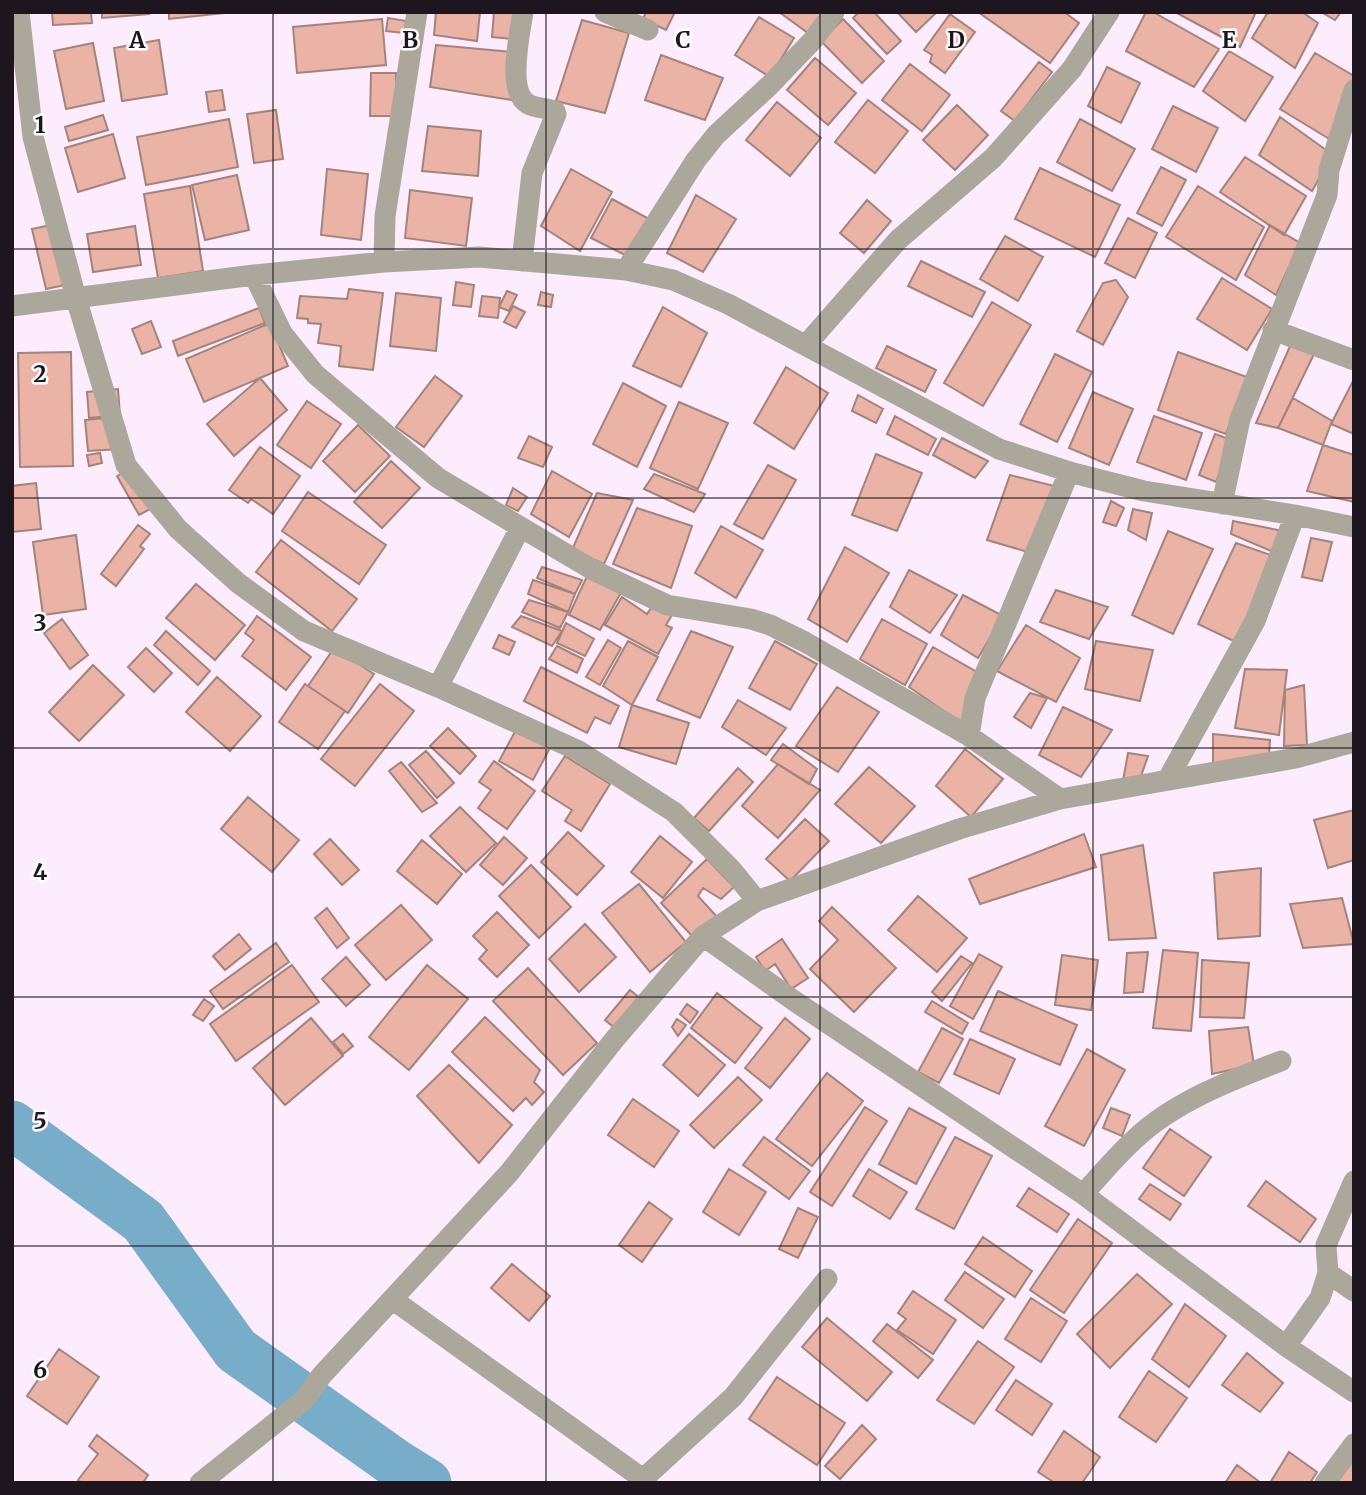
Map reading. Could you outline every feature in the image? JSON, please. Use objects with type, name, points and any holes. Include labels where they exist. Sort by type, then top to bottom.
[{"type":"street","points":[[19,12],[33,137],[76,298],[126,466],[178,529],[238,583],[304,631],[438,687],[579,751],[674,811],[732,870],[757,901]]},
{"type":"street","points":[[384,262],[385,216],[417,12]]},
{"type":"street","points":[[522,261],[532,173],[556,114],[555,111],[528,104],[519,95],[515,78],[523,12]]},
{"type":"street","points":[[605,12],[648,30]]},
{"type":"street","points":[[626,270],[702,151],[779,76],[813,40],[834,12]]},
{"type":"street","points":[[806,345],[898,240],[993,158],[1072,68],[1109,12]]},
{"type":"street","points":[[1223,503],[1240,419],[1327,195],[1329,170],[1354,90]]},
{"type":"street","points":[[12,306],[254,275],[384,262],[479,257],[626,270],[673,280],[728,304],[999,449],[1069,472],[1144,491],[1354,527]]},
{"type":"street","points":[[254,275],[282,333],[314,374],[438,478],[593,569],[667,605],[740,617],[770,625],[805,642],[969,736],[1060,799]]},
{"type":"street","points":[[1273,330],[1354,360]]},
{"type":"street","points":[[969,736],[975,698],[1069,472]]},
{"type":"street","points":[[1168,779],[1255,621],[1295,515]]},
{"type":"street","points":[[438,687],[520,528]]},
{"type":"street","points":[[200,1483],[304,1400],[322,1375],[509,1173],[606,1050],[703,936],[757,901],[959,828],[1060,799],[1296,758],[1354,742]]},
{"type":"street","points":[[703,936],[793,1000],[1083,1194],[1286,1346],[1354,1392]]},
{"type":"street","points":[[1083,1194],[1135,1138],[1158,1120],[1229,1081],[1281,1061]]},
{"type":"street","points":[[1286,1346],[1320,1298],[1328,1273],[1325,1245],[1354,1181]]},
{"type":"street","points":[[1328,1273],[1354,1290]]},
{"type":"street","points":[[392,1299],[643,1479],[733,1398],[827,1279]]},
{"type":"street","points":[[1325,1483],[1354,1444]]},
{"type":"building","points":[[52,12],[91,12],[92,23],[53,25]]},
{"type":"building","points":[[102,12],[149,12],[149,14],[102,18]]},
{"type":"building","points":[[169,12],[224,12],[224,13],[169,19]]},
{"type":"building","points":[[436,12],[480,12],[477,41],[434,35]]},
{"type":"building","points":[[494,12],[517,12],[514,39],[492,37]]},
{"type":"building","points":[[646,12],[674,14],[666,30],[643,19]]},
{"type":"building","points":[[779,12],[823,12],[808,33]]},
{"type":"building","points":[[859,12],[874,12],[901,41],[887,54],[853,18]]},
{"type":"building","points":[[897,12],[937,12],[916,32]]},
{"type":"building","points":[[978,12],[1064,12],[1079,23],[1050,63]]},
{"type":"building","points":[[1146,12],[1153,12],[1219,49],[1194,87],[1126,51]]},
{"type":"building","points":[[1175,12],[1256,12],[1240,47]]},
{"type":"building","points":[[1268,12],[1302,12],[1318,23],[1295,68],[1252,38]]},
{"type":"building","points":[[1321,12],[1341,12],[1335,20]]},
{"type":"building","points":[[950,14],[975,32],[945,73],[930,62],[932,55],[924,50]]},
{"type":"building","points":[[759,17],[794,38],[770,77],[735,55]]},
{"type":"building","points":[[388,18],[406,21],[404,33],[386,31]]},
{"type":"building","points":[[382,19],[386,65],[297,73],[293,27]]},
{"type":"building","points":[[843,19],[884,61],[862,83],[821,41]]},
{"type":"building","points":[[582,20],[629,33],[605,113],[556,101]]},
{"type":"building","points":[[159,40],[167,94],[122,101],[114,48]]},
{"type":"building","points":[[93,43],[104,101],[66,109],[54,51]]},
{"type":"building","points":[[436,45],[514,52],[512,100],[430,87]]},
{"type":"building","points":[[1229,51],[1273,77],[1245,121],[1203,91]]},
{"type":"building","points":[[1315,53],[1354,76],[1354,106],[1331,140],[1280,109]]},
{"type":"building","points":[[661,55],[723,78],[705,120],[645,100]]},
{"type":"building","points":[[815,58],[856,93],[828,125],[787,90]]},
{"type":"building","points":[[1039,62],[1052,72],[1015,121],[1001,111]]},
{"type":"building","points":[[910,64],[950,95],[922,131],[882,100]]},
{"type":"building","points":[[1107,67],[1140,83],[1121,123],[1088,106]]},
{"type":"building","points":[[371,73],[396,73],[396,116],[370,116]]},
{"type":"building","points":[[222,90],[225,110],[209,112],[206,92]]},
{"type":"building","points":[[868,100],[908,131],[875,173],[835,142]]},
{"type":"building","points":[[777,102],[821,138],[790,176],[746,140]]},
{"type":"building","points":[[957,105],[988,135],[955,170],[923,140]]},
{"type":"building","points":[[1173,106],[1218,128],[1196,172],[1152,149]]},
{"type":"building","points":[[276,110],[283,159],[254,163],[247,114]]},
{"type":"building","points":[[103,115],[108,130],[69,141],[65,127]]},
{"type":"building","points":[[1280,117],[1333,155],[1312,191],[1259,155]]},
{"type":"building","points":[[229,119],[238,167],[146,185],[137,137]]},
{"type":"building","points":[[1080,119],[1135,149],[1112,191],[1057,162]]},
{"type":"building","points":[[428,126],[481,131],[478,176],[422,171]]},
{"type":"building","points":[[113,134],[125,178],[78,192],[65,148]]},
{"type":"building","points":[[1245,157],[1306,196],[1284,235],[1220,192]]},
{"type":"building","points":[[1161,167],[1186,180],[1162,226],[1137,213]]},
{"type":"building","points":[[1040,168],[1120,205],[1095,257],[1015,219]]},
{"type":"building","points":[[327,169],[368,174],[361,240],[321,235]]},
{"type":"building","points":[[571,169],[612,192],[580,251],[541,226]]},
{"type":"building","points":[[237,175],[249,230],[205,240],[192,185]]},
{"type":"building","points":[[190,186],[203,271],[158,278],[144,194]]},
{"type":"building","points":[[1198,186],[1264,227],[1236,280],[1166,237]]},
{"type":"building","points":[[410,190],[472,198],[466,246],[405,238]]},
{"type":"building","points":[[696,195],[736,219],[703,272],[667,253]]},
{"type":"building","points":[[612,199],[649,219],[627,256],[591,238]]},
{"type":"building","points":[[867,200],[891,221],[864,253],[840,233]]},
{"type":"building","points":[[1128,218],[1157,233],[1135,278],[1105,263]]},
{"type":"building","points":[[60,223],[74,283],[46,289],[32,229]]},
{"type":"building","points":[[1270,225],[1300,243],[1276,295],[1245,275]]},
{"type":"building","points":[[135,226],[141,265],[93,272],[87,234]]},
{"type":"building","points":[[1005,236],[1043,257],[1018,301],[980,279]]},
{"type":"building","points":[[921,261],[985,292],[972,317],[908,286]]},
{"type":"building","points":[[1222,278],[1272,309],[1247,350],[1197,319]]},
{"type":"building","points":[[1116,280],[1128,297],[1103,345],[1077,331],[1103,283]]},
{"type":"building","points":[[456,282],[474,285],[471,307],[453,305]]},
{"type":"building","points":[[349,289],[383,293],[373,370],[339,366],[341,346],[318,343],[321,324],[308,323],[308,319],[297,318],[300,296],[347,299]]},
{"type":"building","points":[[507,291],[517,295],[509,311],[499,307]]},
{"type":"building","points":[[541,292],[553,295],[551,307],[538,305]]},
{"type":"building","points":[[396,293],[441,298],[436,351],[390,346]]},
{"type":"building","points":[[482,296],[500,298],[498,318],[479,316]]},
{"type":"building","points":[[992,302],[1031,325],[983,406],[944,383]]},
{"type":"building","points":[[513,306],[525,312],[516,328],[504,322]]},
{"type":"building","points":[[663,307],[707,333],[681,387],[633,366]]},
{"type":"building","points":[[259,308],[265,323],[178,356],[173,341]]},
{"type":"building","points":[[151,321],[161,347],[142,354],[132,329]]},
{"type":"building","points":[[270,323],[288,366],[204,402],[186,359]]},
{"type":"building","points":[[1291,344],[1315,352],[1278,428],[1256,423]]},
{"type":"building","points":[[887,346],[936,370],[925,392],[876,368]]},
{"type":"building","points":[[71,352],[73,466],[20,467],[18,353]]},
{"type":"building","points":[[1178,352],[1247,377],[1226,434],[1158,410]]},
{"type":"building","points":[[1055,354],[1092,372],[1057,442],[1020,424]]},
{"type":"building","points":[[786,367],[828,393],[794,449],[754,423]]},
{"type":"building","points":[[435,376],[462,396],[424,447],[396,427]]},
{"type":"building","points":[[260,378],[287,410],[234,456],[207,424]]},
{"type":"building","points":[[1354,379],[1354,434],[1331,424]]},
{"type":"building","points":[[623,383],[666,406],[637,467],[593,444]]},
{"type":"building","points":[[118,389],[120,415],[89,418],[87,392]]},
{"type":"building","points":[[1093,392],[1133,409],[1109,465],[1069,448]]},
{"type":"building","points":[[858,395],[883,409],[876,423],[852,411]]},
{"type":"building","points":[[1293,398],[1332,421],[1323,445],[1278,428]]},
{"type":"building","points":[[307,401],[341,424],[311,468],[277,445]]},
{"type":"building","points":[[679,402],[728,423],[698,489],[650,468]]},
{"type":"building","points":[[895,416],[936,439],[928,455],[887,434]]},
{"type":"building","points":[[1154,416],[1202,433],[1186,480],[1137,462]]},
{"type":"building","points":[[118,417],[120,449],[88,451],[85,420]]},
{"type":"building","points":[[358,425],[390,456],[355,492],[323,461]]},
{"type":"building","points":[[1215,434],[1232,440],[1216,482],[1199,475]]},
{"type":"building","points":[[529,436],[552,447],[543,467],[518,458]]},
{"type":"building","points":[[942,438],[988,461],[975,478],[933,455]]},
{"type":"building","points":[[1323,445],[1354,455],[1354,502],[1307,491]]},
{"type":"building","points":[[260,447],[300,476],[273,514],[251,499],[248,503],[229,490]]},
{"type":"building","points":[[100,453],[102,463],[89,466],[87,455]]},
{"type":"building","points":[[876,454],[922,473],[897,531],[852,515]]},
{"type":"building","points":[[391,461],[420,488],[382,528],[354,502]]},
{"type":"building","points":[[768,465],[796,480],[763,539],[734,524]]},
{"type":"building","points":[[129,469],[152,508],[139,515],[117,476]]},
{"type":"building","points":[[552,471],[592,494],[569,537],[531,514]]},
{"type":"building","points":[[654,474],[705,494],[694,512],[644,489]]},
{"type":"building","points":[[1010,475],[1058,487],[1031,553],[987,540]]},
{"type":"building","points":[[36,483],[41,529],[12,532],[12,486]]},
{"type":"building","points":[[513,488],[527,497],[518,511],[506,505]]},
{"type":"building","points":[[308,492],[386,545],[359,584],[282,531]]},
{"type":"building","points":[[597,493],[633,500],[604,564],[572,550]]},
{"type":"building","points":[[1111,501],[1124,508],[1116,526],[1103,522]]},
{"type":"building","points":[[637,508],[692,526],[671,588],[613,564]]},
{"type":"building","points":[[1133,509],[1152,513],[1146,540],[1128,530]]},
{"type":"building","points":[[1233,521],[1283,531],[1276,553],[1231,534]]},
{"type":"building","points":[[138,525],[150,534],[140,546],[144,549],[116,586],[101,574]]},
{"type":"building","points":[[721,526],[763,550],[736,598],[695,573]]},
{"type":"building","points":[[1168,531],[1213,549],[1173,634],[1132,615]]},
{"type":"building","points":[[76,535],[86,609],[43,615],[33,542]]},
{"type":"building","points":[[1311,538],[1332,542],[1322,581],[1302,577]]},
{"type":"building","points":[[281,540],[357,599],[332,631],[256,572]]},
{"type":"building","points":[[1236,543],[1279,558],[1242,645],[1198,624]]},
{"type":"building","points":[[845,547],[889,573],[847,642],[808,619]]},
{"type":"building","points":[[542,567],[582,580],[575,594],[537,578]]},
{"type":"building","points":[[909,570],[957,595],[930,633],[890,607]]},
{"type":"building","points":[[588,574],[623,589],[600,630],[569,615]]},
{"type":"building","points":[[533,580],[575,594],[568,612],[528,594]]},
{"type":"building","points":[[196,584],[245,625],[215,660],[166,618]]},
{"type":"building","points":[[1056,590],[1108,607],[1089,639],[1040,622]]},
{"type":"building","points":[[963,595],[1003,616],[978,658],[941,635]]},
{"type":"building","points":[[622,597],[647,614],[655,602],[675,610],[666,625],[672,628],[658,654],[605,625]]},
{"type":"building","points":[[529,600],[568,612],[560,628],[522,612]]},
{"type":"building","points":[[257,616],[311,657],[286,690],[242,656],[254,640],[245,633]]},
{"type":"building","points":[[521,616],[562,631],[552,646],[512,627]]},
{"type":"building","points":[[62,619],[88,655],[70,669],[44,633]]},
{"type":"building","points":[[882,619],[927,644],[905,685],[860,659]]},
{"type":"building","points":[[566,623],[594,639],[585,656],[557,643]]},
{"type":"building","points":[[1026,625],[1080,658],[1056,702],[997,671]]},
{"type":"building","points":[[166,631],[210,671],[198,685],[154,645]]},
{"type":"building","points":[[691,631],[733,647],[700,718],[657,700]]},
{"type":"building","points":[[499,635],[515,642],[509,655],[493,648]]},
{"type":"building","points":[[608,640],[621,648],[600,685],[586,677]]},
{"type":"building","points":[[628,641],[658,657],[632,705],[603,686]]},
{"type":"building","points":[[775,641],[817,664],[790,710],[749,688]]},
{"type":"building","points":[[1096,641],[1153,650],[1140,701],[1085,689]]},
{"type":"building","points":[[557,646],[583,659],[577,673],[549,659]]},
{"type":"building","points":[[933,647],[984,676],[963,724],[909,687]]},
{"type":"building","points":[[146,648],[172,673],[154,692],[128,667]]},
{"type":"building","points":[[334,648],[374,674],[348,713],[308,686]]},
{"type":"building","points":[[93,665],[124,695],[79,741],[49,712]]},
{"type":"building","points":[[541,667],[619,706],[610,724],[595,717],[587,733],[524,701]]},
{"type":"building","points":[[1245,669],[1287,670],[1279,735],[1235,728]]},
{"type":"building","points":[[217,677],[261,716],[230,751],[186,712]]},
{"type":"building","points":[[305,684],[345,711],[318,749],[279,722]]},
{"type":"building","points":[[380,684],[414,711],[355,786],[321,759]]},
{"type":"building","points":[[1304,685],[1307,745],[1284,746],[1285,690]]},
{"type":"building","points":[[837,687],[879,712],[838,772],[796,746]]},
{"type":"building","points":[[1030,693],[1047,698],[1031,728],[1014,717]]},
{"type":"building","points":[[738,700],[786,728],[766,755],[722,727]]},
{"type":"building","points":[[632,705],[689,723],[676,764],[619,747]]},
{"type":"building","points":[[1063,707],[1112,730],[1081,777],[1039,755]]},
{"type":"building","points":[[448,728],[476,756],[460,774],[430,746]]},
{"type":"building","points":[[517,728],[551,746],[533,780],[499,761]]},
{"type":"building","points":[[1213,734],[1270,740],[1269,756],[1213,764]]},
{"type":"building","points":[[783,744],[817,769],[809,784],[771,760]]},
{"type":"building","points":[[965,749],[1003,779],[971,817],[936,786]]},
{"type":"building","points":[[426,751],[454,783],[437,798],[409,765]]},
{"type":"building","points":[[1128,753],[1148,756],[1140,779],[1123,781]]},
{"type":"building","points":[[565,756],[610,784],[581,831],[565,821],[572,810],[542,791]]},
{"type":"building","points":[[494,761],[535,791],[507,829],[478,808],[491,790],[479,782]]},
{"type":"building","points":[[401,762],[437,803],[422,812],[389,771]]},
{"type":"building","points":[[778,764],[820,790],[778,838],[742,806]]},
{"type":"building","points":[[869,767],[915,806],[881,843],[835,804]]},
{"type":"building","points":[[738,768],[753,782],[709,831],[694,818]]},
{"type":"building","points":[[248,797],[299,840],[272,872],[221,829]]},
{"type":"building","points":[[460,807],[496,843],[466,872],[430,836]]},
{"type":"building","points":[[1354,810],[1354,860],[1328,868],[1314,820]]},
{"type":"building","points":[[805,819],[829,841],[790,881],[766,859]]},
{"type":"building","points":[[568,832],[604,866],[577,895],[541,862]]},
{"type":"building","points":[[1084,834],[1096,867],[980,904],[969,879]]},
{"type":"building","points":[[660,836],[692,862],[663,898],[631,872]]},
{"type":"building","points":[[504,837],[527,858],[503,885],[480,865]]},
{"type":"building","points":[[330,839],[359,870],[342,885],[314,854]]},
{"type":"building","points":[[422,840],[462,874],[437,904],[397,871]]},
{"type":"building","points":[[1143,845],[1156,938],[1109,940],[1101,855]]},
{"type":"building","points":[[707,859],[734,887],[721,899],[703,888],[698,896],[718,918],[695,939],[661,903]]},
{"type":"building","points":[[531,865],[571,907],[539,938],[499,896]]},
{"type":"building","points":[[1261,868],[1260,936],[1218,939],[1214,873]]},
{"type":"building","points":[[639,884],[686,942],[650,972],[602,913]]},
{"type":"building","points":[[918,896],[967,938],[937,972],[888,930]]},
{"type":"building","points":[[1342,898],[1354,944],[1303,948],[1290,904]]},
{"type":"building","points":[[401,905],[432,940],[386,980],[355,945]]},
{"type":"building","points":[[832,907],[896,968],[854,1012],[810,969],[838,940],[819,921]]},
{"type":"building","points":[[327,908],[349,938],[337,948],[315,918]]},
{"type":"building","points":[[497,912],[529,945],[497,977],[479,959],[487,950],[473,936]]},
{"type":"building","points":[[585,924],[616,957],[579,992],[549,959]]},
{"type":"building","points":[[239,934],[251,949],[225,970],[213,956]]},
{"type":"building","points":[[782,939],[808,978],[791,989],[775,964],[765,971],[756,957]]},
{"type":"building","points":[[276,943],[289,962],[223,1009],[210,991]]},
{"type":"building","points":[[1163,950],[1198,953],[1191,1031],[1153,1028]]},
{"type":"building","points":[[1148,952],[1143,992],[1124,993],[1127,953]]},
{"type":"building","points":[[979,954],[1002,967],[973,1019],[950,1006]]},
{"type":"building","points":[[1062,955],[1098,960],[1091,1010],[1055,1005]]},
{"type":"building","points":[[961,956],[972,963],[942,1001],[932,992]]},
{"type":"building","points":[[346,957],[370,985],[346,1006],[322,979]]},
{"type":"building","points":[[1202,960],[1249,963],[1244,1018],[1200,1017]]},
{"type":"building","points":[[292,965],[319,1002],[236,1061],[210,1024]]},
{"type":"building","points":[[427,965],[468,999],[409,1070],[369,1037]]},
{"type":"building","points":[[528,968],[597,1043],[563,1075],[493,1001]]},
{"type":"building","points":[[630,990],[641,999],[616,1029],[605,1020]]},
{"type":"building","points":[[998,991],[1077,1025],[1060,1065],[980,1031]]},
{"type":"building","points":[[717,993],[762,1028],[735,1063],[691,1028]]},
{"type":"building","points":[[204,999],[214,1006],[203,1021],[193,1015]]},
{"type":"building","points":[[932,1001],[968,1023],[962,1034],[925,1012]]},
{"type":"building","points":[[687,1004],[698,1012],[690,1023],[680,1014]]},
{"type":"building","points":[[485,1017],[540,1070],[534,1082],[544,1092],[532,1105],[526,1098],[513,1111],[452,1052]]},
{"type":"building","points":[[311,1018],[343,1056],[285,1105],[253,1068]]},
{"type":"building","points":[[785,1018],[810,1039],[770,1088],[745,1068]]},
{"type":"building","points":[[677,1019],[686,1025],[678,1036],[672,1027]]},
{"type":"building","points":[[1248,1027],[1254,1065],[1212,1074],[1209,1031]]},
{"type":"building","points":[[942,1028],[963,1039],[939,1083],[918,1072]]},
{"type":"building","points":[[343,1034],[353,1046],[343,1054],[333,1042]]},
{"type":"building","points":[[689,1034],[725,1065],[698,1096],[663,1065]]},
{"type":"building","points":[[970,1039],[1015,1059],[999,1094],[954,1074]]},
{"type":"building","points":[[1087,1049],[1125,1070],[1084,1146],[1045,1126]]},
{"type":"building","points":[[449,1065],[512,1125],[479,1163],[417,1096]]},
{"type":"building","points":[[827,1073],[863,1101],[812,1166],[776,1139]]},
{"type":"building","points":[[738,1077],[762,1100],[714,1148],[690,1125]]},
{"type":"building","points":[[633,1099],[679,1131],[654,1167],[608,1135]]},
{"type":"building","points":[[865,1107],[887,1121],[832,1206],[810,1192]]},
{"type":"building","points":[[909,1108],[946,1128],[916,1184],[879,1164]]},
{"type":"building","points":[[1111,1108],[1130,1115],[1122,1136],[1103,1128]]},
{"type":"building","points":[[1170,1129],[1211,1157],[1184,1196],[1143,1168]]},
{"type":"building","points":[[764,1137],[810,1171],[789,1199],[743,1165]]},
{"type":"building","points":[[955,1137],[992,1156],[954,1229],[916,1209]]},
{"type":"building","points":[[729,1169],[766,1192],[739,1235],[703,1212]]},
{"type":"building","points":[[869,1169],[907,1192],[890,1219],[853,1196]]},
{"type":"building","points":[[1266,1181],[1316,1219],[1300,1242],[1248,1206]]},
{"type":"building","points":[[1150,1184],[1181,1204],[1170,1220],[1139,1199]]},
{"type":"building","points":[[1029,1188],[1069,1214],[1057,1232],[1017,1206]]},
{"type":"building","points":[[649,1202],[672,1219],[642,1262],[619,1245]]},
{"type":"building","points":[[798,1208],[818,1217],[798,1258],[779,1249]]},
{"type":"building","points":[[1078,1219],[1112,1243],[1064,1313],[1030,1290]]},
{"type":"building","points":[[983,1237],[1032,1271],[1015,1297],[965,1264]]},
{"type":"building","points":[[512,1264],[550,1296],[529,1321],[491,1288]]},
{"type":"building","points":[[965,1272],[1004,1299],[983,1328],[945,1300]]},
{"type":"building","points":[[1137,1274],[1172,1304],[1110,1368],[1077,1334]]},
{"type":"building","points":[[913,1291],[956,1320],[933,1354],[897,1330],[906,1319],[898,1313]]},
{"type":"building","points":[[1031,1298],[1067,1321],[1041,1362],[1005,1339]]},
{"type":"building","points":[[1185,1304],[1226,1336],[1189,1387],[1152,1359]]},
{"type":"building","points":[[827,1318],[892,1372],[867,1401],[802,1347]]},
{"type":"building","points":[[887,1324],[933,1360],[918,1378],[873,1341]]},
{"type":"building","points":[[978,1341],[1014,1367],[974,1424],[937,1400]]},
{"type":"building","points":[[59,1349],[99,1377],[67,1424],[27,1396]]},
{"type":"building","points":[[1247,1353],[1283,1383],[1260,1412],[1222,1385]]},
{"type":"building","points":[[1149,1371],[1187,1398],[1156,1442],[1119,1417]]},
{"type":"building","points":[[777,1377],[845,1423],[817,1465],[749,1419]]},
{"type":"building","points":[[1016,1380],[1052,1404],[1032,1435],[996,1410]]},
{"type":"building","points":[[862,1425],[876,1439],[840,1479],[825,1466]]},
{"type":"building","points":[[1064,1431],[1100,1457],[1082,1483],[1055,1483],[1038,1472]]},
{"type":"building","points":[[97,1435],[148,1475],[143,1483],[82,1483],[78,1480],[98,1454],[89,1446]]},
{"type":"building","points":[[1289,1452],[1317,1472],[1310,1483],[1270,1483]]},
{"type":"building","points":[[1354,1455],[1354,1483],[1334,1483]]},
{"type":"building","points":[[1237,1465],[1261,1483],[1225,1483]]},
{"type":"waterway","points":[[12,1125],[143,1221],[236,1350],[427,1483]]}]
